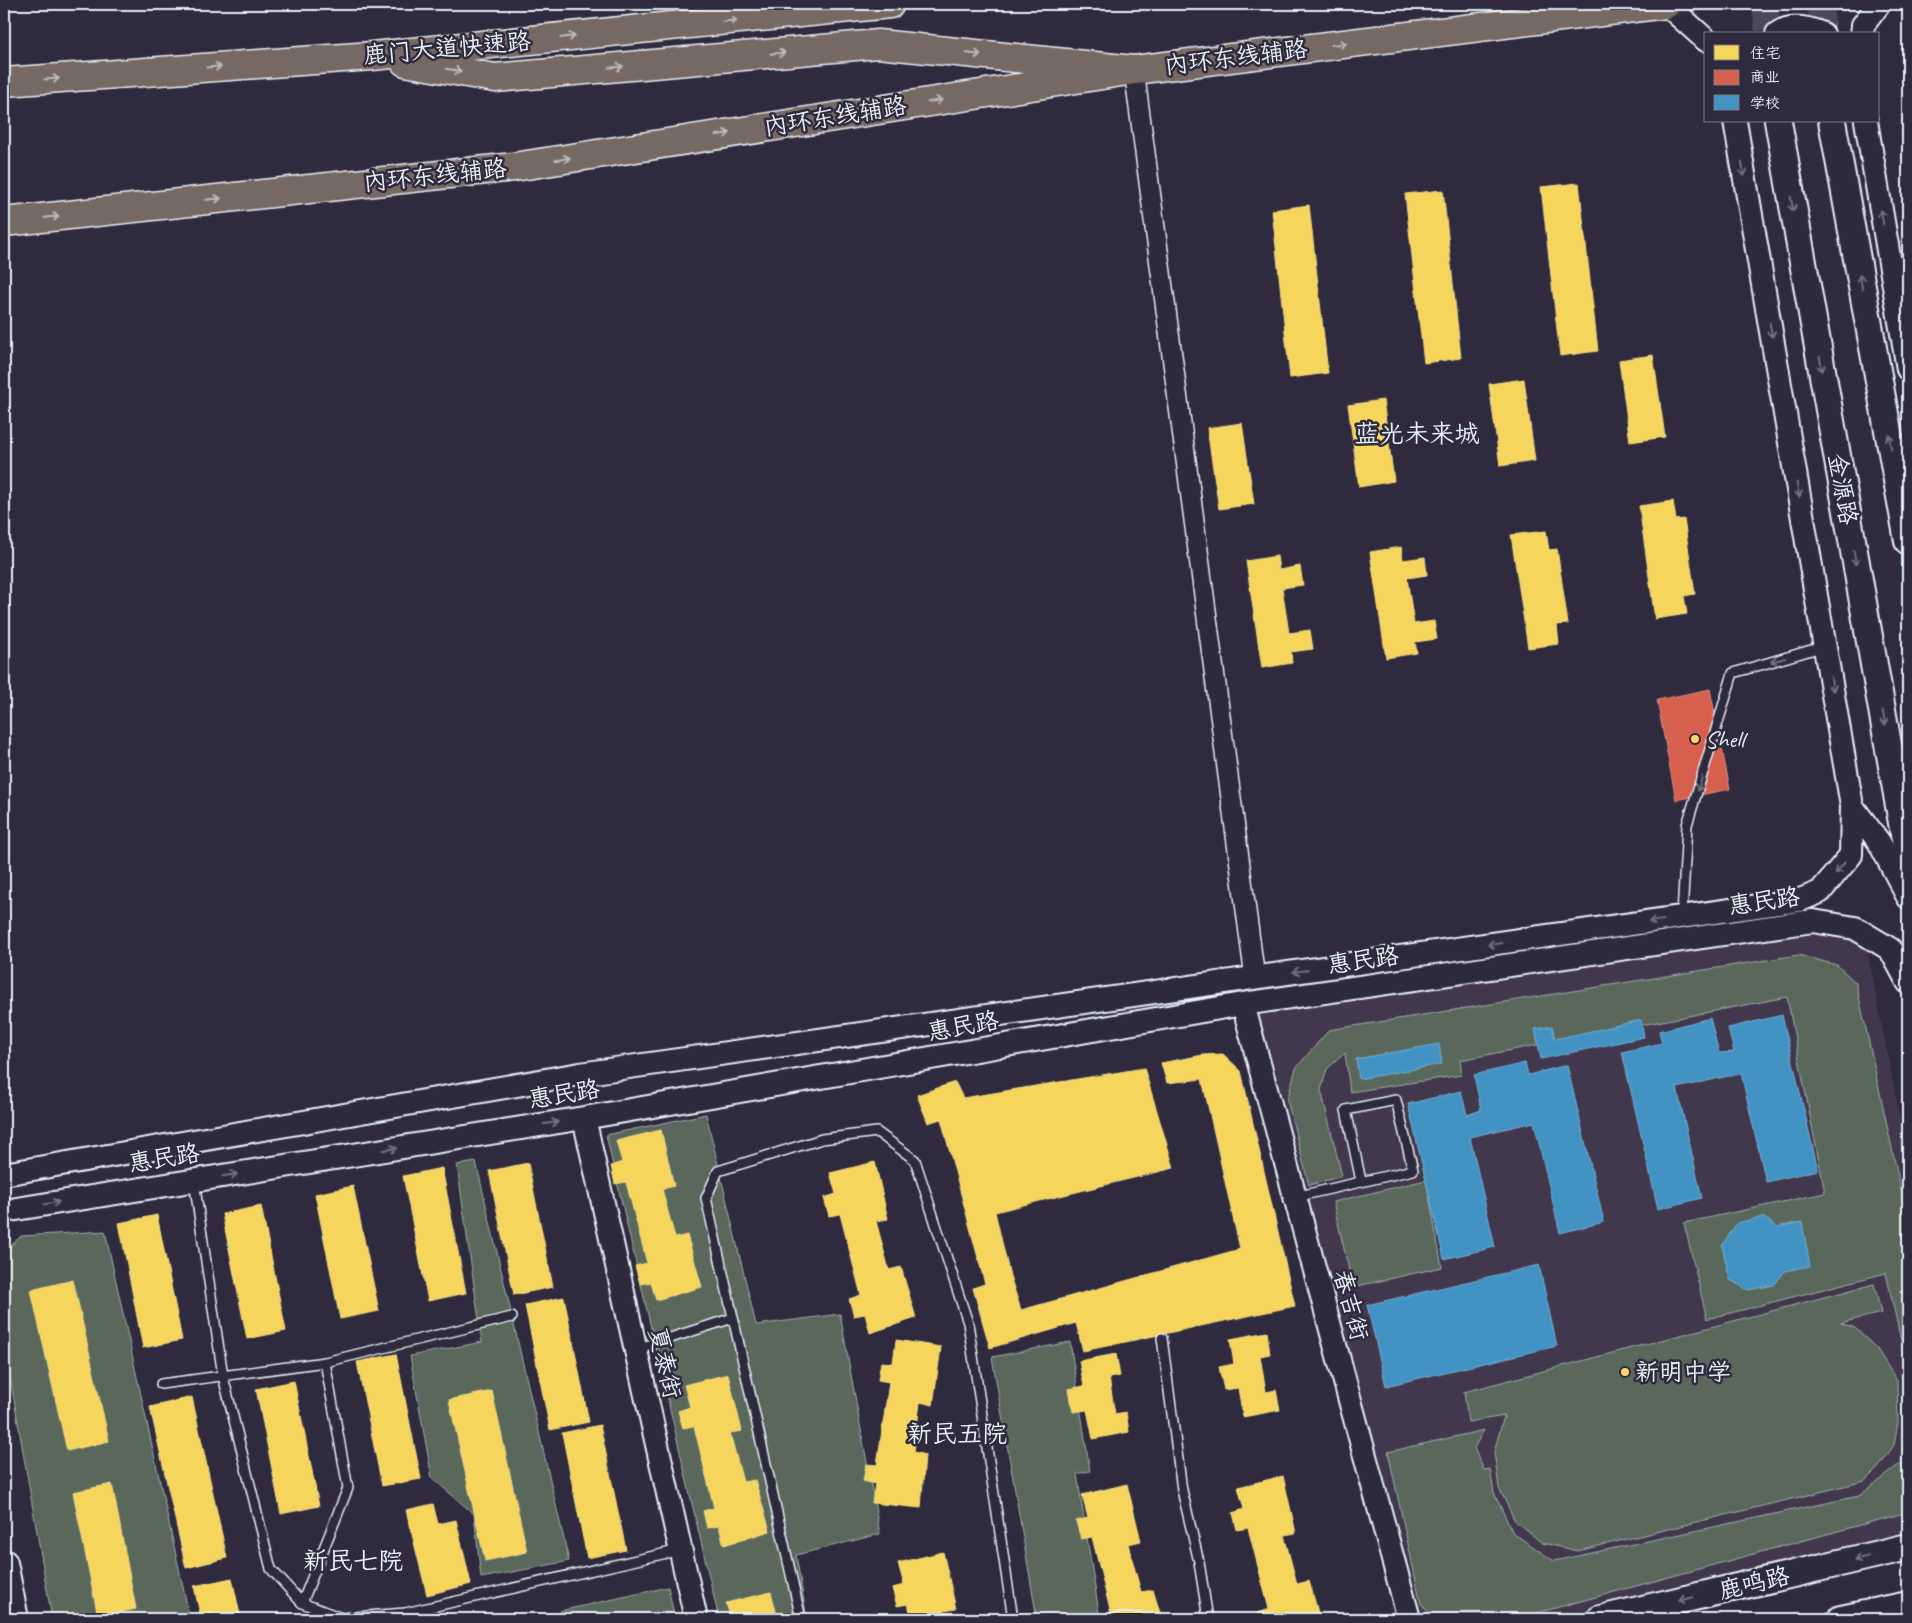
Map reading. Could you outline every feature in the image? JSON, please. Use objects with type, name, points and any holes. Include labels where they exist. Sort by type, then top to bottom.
[{"type":"main road","name":"鹿门大道快速路","points":[[4,82],[372,56],[890,4]]},
{"type":"main road","name":"内环东线辅路","points":[[4,222],[514,167],[1134,70],[1666,4]]},
{"type":"main road","points":[[372,56],[495,78],[878,44],[1134,70]]},
{"type":"main road","name":"金源路","points":[[1778,122],[1908,857]]},
{"type":"main road","points":[[1832,122],[1908,541]]},
{"type":"main road","name":"鹿鸣路","points":[[1600,1619],[1908,1547]]},
{"type":"main road","points":[[4,1563],[15,1619]]},
{"type":"main road","points":[[1841,1619],[1908,1605]]},
{"type":"street","points":[[1666,4],[1704,38]]},
{"type":"street","points":[[1862,32],[1863,25],[1879,4]]},
{"type":"street","points":[[1780,32],[1804,27],[1818,32]]},
{"type":"street","points":[[1134,70],[1255,978]]},
{"type":"street","name":"惠民路","points":[[4,1174],[580,1074],[1800,900],[1820,892],[1851,855],[1852,806],[1735,122]]},
{"type":"street","points":[[1866,122],[1908,369]]},
{"type":"street","points":[[1852,806],[1879,842],[1908,897]]},
{"type":"street","name":"惠民路","points":[[4,1210],[584,1118],[1242,1004],[1813,920],[1855,928],[1890,949],[1908,982]]},
{"type":"street","name":"春吉街","points":[[1242,1004],[1409,1619]]},
{"type":"street","name":"夏泰街","points":[[584,1118],[696,1619]]},
{"type":"lane","points":[[1682,917],[1687,825],[1733,673],[1825,646]]},
{"type":"lane","points":[[1295,1197],[1412,1170],[1396,1100],[1346,1110],[1361,1181]]},
{"type":"lane","points":[[801,1619],[706,1198],[718,1171],[822,1138],[877,1132],[915,1160],[968,1323],[1013,1619]]},
{"type":"lane","points":[[194,1180],[223,1376],[271,1569],[302,1603],[342,1618],[405,1613],[680,1550]]},
{"type":"lane","points":[[161,1384],[325,1362],[512,1317]]},
{"type":"lane","points":[[636,1349],[733,1318]]},
{"type":"lane","points":[[1162,1338],[1182,1490],[1199,1562],[1208,1619]]},
{"type":"lane","points":[[302,1603],[348,1488],[325,1362]]},
{"type":"shaded area","name":"新明中学","points":[[1862,923],[1908,1160],[1908,1547],[1600,1619],[1409,1619],[1243,1004]]},
{"type":"green space","points":[[1798,955],[1837,965],[1856,983],[1908,1222],[1908,1372],[1886,1273],[1707,1319],[1684,1223],[1825,1193],[1787,997],[1460,1060],[1462,1075],[1350,1092],[1345,1053],[1327,1069],[1321,1090],[1342,1176],[1309,1185],[1287,1100],[1296,1068],[1329,1030]]},
{"type":"green space","points":[[706,1114],[756,1325],[840,1314],[880,1534],[796,1555],[807,1619],[719,1619],[606,1135]]},
{"type":"green space","points":[[476,1162],[569,1561],[481,1578],[474,1514],[432,1478],[410,1356],[482,1342],[457,1165]]},
{"type":"green space","points":[[1426,1180],[1442,1267],[1353,1287],[1333,1202]]},
{"type":"green space","points":[[105,1231],[190,1619],[52,1619],[4,1342],[4,1252],[21,1236]]},
{"type":"green space","points":[[1874,1284],[1881,1313],[1841,1323],[1855,1328],[1877,1349],[1897,1381],[1898,1423],[1894,1445],[1879,1467],[1865,1481],[1578,1551],[1542,1543],[1515,1521],[1499,1488],[1494,1452],[1504,1416],[1468,1422],[1464,1392]]},
{"type":"green space","points":[[1070,1342],[1090,1471],[1077,1474],[1100,1619],[1037,1619],[992,1357]]},
{"type":"green space","points":[[1484,1430],[1474,1448],[1484,1470],[1490,1469],[1494,1493],[1513,1533],[1554,1561],[1859,1496],[1901,1463],[1908,1436],[1908,1512],[1515,1619],[1435,1619],[1421,1604],[1388,1452]]},
{"type":"green space","points":[[668,1587],[675,1619],[562,1619],[560,1611]]},
{"type":"building: 住宅","points":[[1579,183],[1598,351],[1560,356],[1541,187]]},
{"type":"building: 住宅","points":[[1443,190],[1461,358],[1424,363],[1405,194]]},
{"type":"building: 住宅","points":[[1309,205],[1328,373],[1290,378],[1272,210]]},
{"type":"building: 住宅","points":[[1653,355],[1665,437],[1630,442],[1619,360]]},
{"type":"building: 住宅","points":[[1524,379],[1535,461],[1500,466],[1489,384]]},
{"type":"building: 住宅","points":[[1383,400],[1394,481],[1359,487],[1348,405]]},
{"type":"building: 住宅","points":[[1242,423],[1254,504],[1219,509],[1207,428]]},
{"type":"building: 住宅","points":[[1673,501],[1676,520],[1684,519],[1695,594],[1684,596],[1687,614],[1655,619],[1639,506]]},
{"type":"building: 住宅","points":[[1546,531],[1549,550],[1557,549],[1568,624],[1557,625],[1559,644],[1528,648],[1511,535]]},
{"type":"building: 住宅","points":[[1401,547],[1403,560],[1425,557],[1427,575],[1407,578],[1414,624],[1434,621],[1437,639],[1415,642],[1417,653],[1386,658],[1370,552]]},
{"type":"building: 住宅","points":[[1277,556],[1279,570],[1300,566],[1303,585],[1282,588],[1289,633],[1310,630],[1313,649],[1291,652],[1292,663],[1262,668],[1246,561]]},
{"type":"building: 住宅","points":[[1223,1054],[1241,1071],[1295,1306],[1083,1351],[1076,1323],[990,1348],[973,1288],[985,1284],[941,1119],[928,1123],[917,1095],[955,1082],[963,1098],[1144,1068],[1174,1168],[995,1212],[1010,1276],[1021,1310],[1240,1249],[1202,1079],[1167,1083],[1161,1063],[1203,1055]]},
{"type":"building: 住宅","points":[[661,1130],[674,1186],[662,1189],[675,1238],[687,1235],[702,1287],[656,1300],[651,1282],[640,1284],[635,1266],[647,1263],[626,1182],[615,1184],[611,1166],[622,1162],[616,1141]]},
{"type":"building: 住宅","points":[[875,1162],[888,1219],[876,1221],[889,1270],[901,1267],[916,1318],[870,1333],[865,1314],[854,1316],[849,1299],[861,1295],[840,1214],[829,1216],[824,1198],[836,1194],[830,1173]]},
{"type":"building: 住宅","points":[[528,1163],[553,1287],[514,1295],[489,1171]]},
{"type":"building: 住宅","points":[[442,1168],[466,1293],[428,1301],[403,1176]]},
{"type":"building: 住宅","points":[[353,1186],[379,1311],[340,1319],[315,1194]]},
{"type":"building: 住宅","points":[[261,1206],[286,1331],[247,1339],[222,1214]]},
{"type":"building: 住宅","points":[[157,1215],[182,1340],[143,1348],[119,1223]]},
{"type":"building: 住宅","points":[[73,1280],[109,1441],[67,1451],[31,1290]]},
{"type":"building: 住宅","points":[[564,1297],[589,1422],[550,1430],[525,1305]]},
{"type":"building: 住宅","points":[[1267,1332],[1270,1354],[1260,1356],[1266,1392],[1276,1390],[1280,1410],[1243,1417],[1238,1388],[1224,1390],[1219,1367],[1234,1364],[1230,1339]]},
{"type":"building: 住宅","points":[[896,1340],[941,1347],[933,1405],[920,1402],[914,1452],[925,1455],[921,1508],[872,1503],[875,1484],[863,1481],[866,1464],[877,1465],[889,1382],[878,1380],[881,1362],[893,1363]]},
{"type":"building: 住宅","points":[[396,1354],[421,1479],[382,1486],[357,1362]]},
{"type":"building: 住宅","points":[[1116,1354],[1120,1376],[1109,1378],[1115,1414],[1126,1412],[1129,1432],[1093,1439],[1087,1410],[1073,1412],[1069,1389],[1084,1386],[1079,1361]]},
{"type":"building: 住宅","points":[[728,1374],[742,1431],[730,1433],[743,1482],[755,1480],[770,1531],[724,1545],[719,1526],[707,1528],[703,1511],[714,1508],[694,1426],[683,1428],[678,1411],[690,1407],[684,1385]]},
{"type":"building: 住宅","points":[[294,1381],[319,1506],[281,1514],[256,1389]]},
{"type":"building: 住宅","points":[[492,1391],[527,1552],[485,1561],[449,1400]]},
{"type":"building: 住宅","points":[[192,1397],[227,1558],[186,1568],[150,1407]]},
{"type":"building: 住宅","points":[[600,1425],[626,1550],[587,1558],[562,1433]]},
{"type":"building: 住宅","points":[[1283,1476],[1296,1533],[1284,1535],[1297,1584],[1309,1581],[1320,1619],[1259,1619],[1257,1613],[1269,1609],[1248,1528],[1237,1530],[1233,1513],[1244,1509],[1238,1487]]},
{"type":"building: 住宅","points":[[112,1484],[136,1609],[98,1617],[73,1492]]},
{"type":"building: 住宅","points":[[1127,1484],[1141,1541],[1128,1544],[1141,1592],[1153,1590],[1162,1619],[1109,1619],[1112,1618],[1092,1537],[1081,1539],[1076,1521],[1088,1518],[1082,1495]]},
{"type":"building: 住宅","points":[[433,1504],[438,1524],[456,1520],[471,1584],[427,1595],[406,1510]]},
{"type":"building: 住宅","points":[[943,1552],[956,1609],[944,1611],[946,1619],[912,1619],[908,1604],[897,1606],[892,1588],[904,1585],[898,1563]]},
{"type":"building: 住宅","points":[[232,1578],[241,1619],[201,1619],[194,1586]]},
{"type":"building: 住宅","points":[[771,1592],[778,1619],[731,1619],[726,1603]]},
{"type":"building: 商业","points":[[1710,689],[1730,789],[1676,800],[1657,700]]},
{"type":"building: 学校","points":[[1782,1015],[1818,1170],[1766,1182],[1741,1073],[1677,1088],[1702,1198],[1658,1209],[1622,1052],[1662,1043],[1659,1031],[1710,1018],[1719,1053],[1734,1052],[1728,1028]]},
{"type":"building: 学校","points":[[1641,1020],[1644,1037],[1541,1059],[1535,1029],[1552,1026],[1555,1039]]},
{"type":"building: 学校","points":[[1439,1044],[1442,1064],[1359,1079],[1356,1059]]},
{"type":"building: 学校","points":[[1525,1063],[1528,1075],[1567,1065],[1604,1222],[1560,1233],[1534,1122],[1470,1137],[1495,1247],[1444,1259],[1408,1104],[1461,1091],[1467,1115],[1481,1110],[1474,1075]]},
{"type":"building: 学校","points":[[1763,1217],[1777,1227],[1802,1222],[1810,1266],[1785,1271],[1774,1285],[1748,1290],[1730,1280],[1722,1246],[1737,1223]]},
{"type":"building: 学校","points":[[1539,1265],[1557,1346],[1386,1386],[1367,1305]]},
{"type":"tunnel","points":[[1765,4],[1768,32]]},
{"type":"tunnel","points":[[1820,4],[1823,32]]},
{"type":"place","name":"Shell","points":[[1695,739]]},
{"type":"place","name":"新明中学","points":[[1625,1372]]},
{"type":"district","name":"蓝光未来城","points":[[1417,433]]},
{"type":"district","name":"新民五院","points":[[957,1433]]},
{"type":"district","name":"新民七院","points":[[353,1560]]}]
